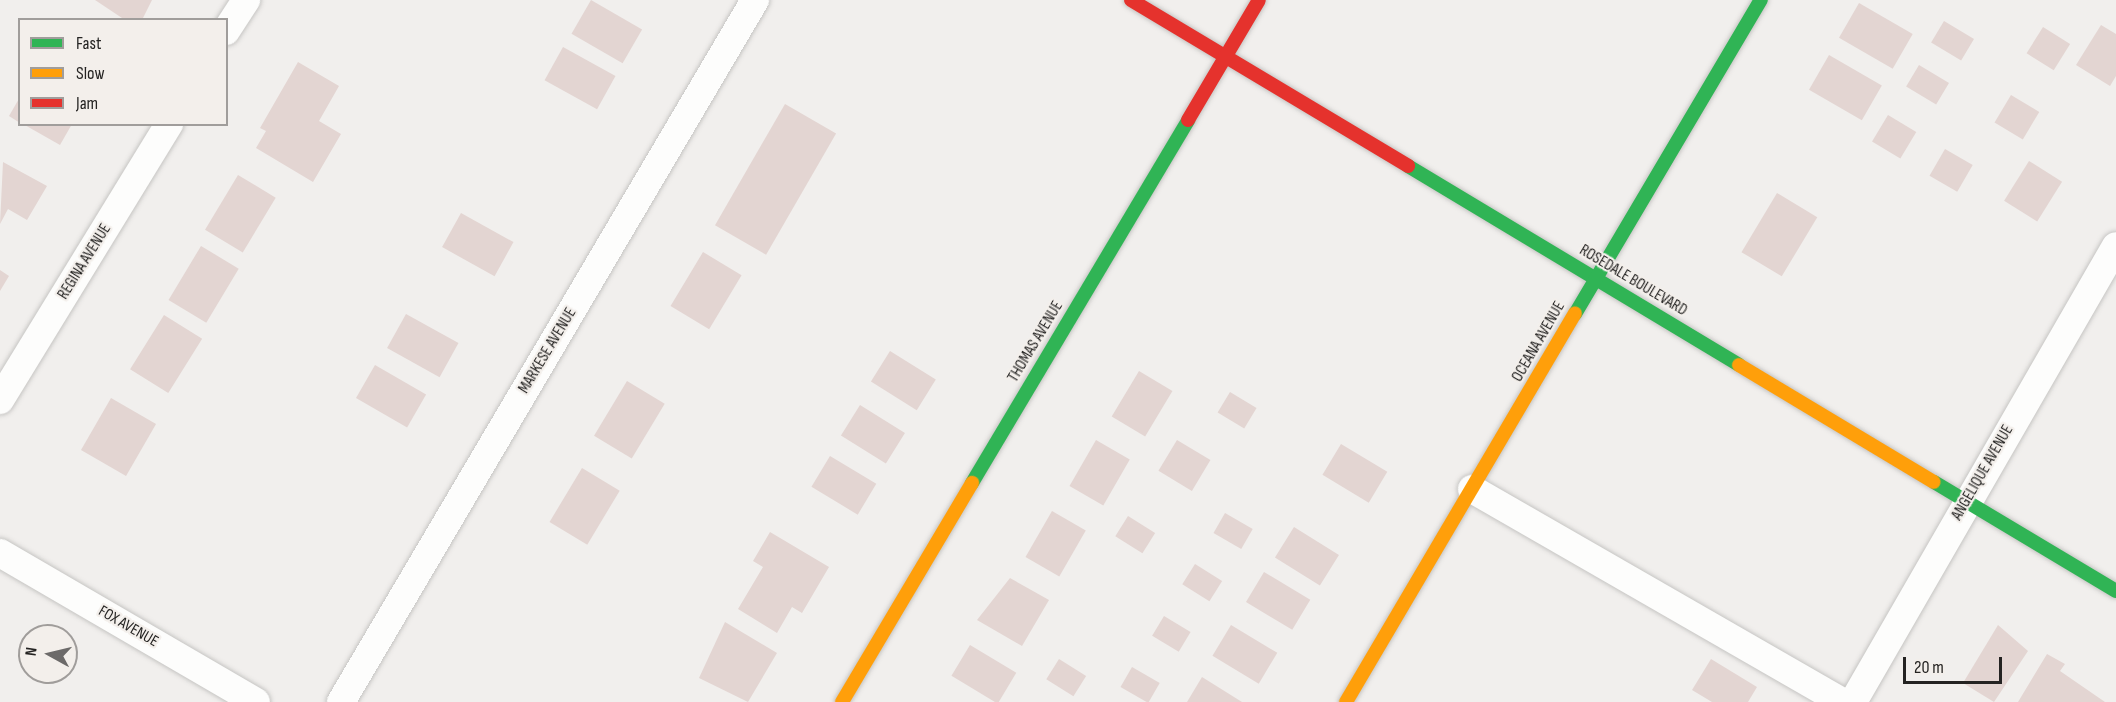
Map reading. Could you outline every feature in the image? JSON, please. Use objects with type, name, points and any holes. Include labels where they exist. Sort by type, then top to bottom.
[{"type":"street","points":[[228,28],[246,0]]},
{"type":"street","name":"MARKESE AVENUE","points":[[341,702],[755,0]]},
{"type":"street","name":"ROSEDALE BOULEVARD","points":[[1131,0],[2116,591]]},
{"type":"street","name":"THOMAS AVENUE","points":[[842,702],[1259,0]]},
{"type":"street","name":"OCEANA AVENUE","points":[[1346,702],[1761,0]]},
{"type":"street","name":"REGINA AVENUE","points":[[0,400],[168,126]]},
{"type":"street","name":"ANGELIQUE AVENUE","points":[[1853,702],[2116,246]]},
{"type":"street","points":[[1472,489],[1842,702]]},
{"type":"street","name":"FOX AVENUE","points":[[0,553],[256,702]]},
{"type":"building","points":[[95,0],[152,0],[143,18],[122,18]]},
{"type":"building","points":[[591,0],[642,30],[623,63],[572,34]]},
{"type":"building","points":[[1859,3],[1913,34],[1893,69],[1839,38]]},
{"type":"building","points":[[1944,21],[1974,39],[1961,60],[1931,42]]},
{"type":"building","points":[[2101,25],[2116,34],[2116,76],[2110,86],[2076,65]]},
{"type":"building","points":[[2043,27],[2070,44],[2054,70],[2027,53]]},
{"type":"building","points":[[563,47],[615,76],[597,109],[545,80]]},
{"type":"building","points":[[1829,55],[1882,86],[1862,120],[1809,90]]},
{"type":"building","points":[[298,62],[339,86],[319,121],[341,134],[313,182],[256,148],[266,131],[260,128]]},
{"type":"building","points":[[1919,65],[1949,83],[1936,104],[1906,86]]},
{"type":"building","points":[[2011,95],[2039,112],[2023,139],[1995,122]]},
{"type":"building","points":[[18,100],[18,122],[9,116]]},
{"type":"building","points":[[785,104],[836,134],[766,255],[715,225]]},
{"type":"building","points":[[1888,115],[1916,132],[1900,159],[1872,142]]},
{"type":"building","points":[[27,126],[71,126],[60,145]]},
{"type":"building","points":[[1945,149],[1973,165],[1957,192],[1930,176]]},
{"type":"building","points":[[2029,161],[2062,182],[2037,222],[2004,201]]},
{"type":"building","points":[[3,162],[47,186],[27,220],[8,209],[0,224]]},
{"type":"building","points":[[238,175],[276,198],[243,253],[205,230]]},
{"type":"building","points":[[1777,193],[1817,217],[1782,276],[1741,252]]},
{"type":"building","points":[[461,213],[513,242],[495,276],[442,247]]},
{"type":"building","points":[[201,246],[239,269],[206,323],[169,300]]},
{"type":"building","points":[[703,252],[742,275],[709,329],[671,306]]},
{"type":"building","points":[[0,270],[9,276],[0,291]]},
{"type":"building","points":[[406,314],[458,343],[440,377],[387,348]]},
{"type":"building","points":[[164,315],[202,339],[168,393],[130,369]]},
{"type":"building","points":[[890,351],[936,380],[917,410],[871,382]]},
{"type":"building","points":[[375,365],[426,394],[407,427],[356,398]]},
{"type":"building","points":[[1139,371],[1172,391],[1145,437],[1112,416]]},
{"type":"building","points":[[627,381],[665,404],[632,459],[594,436]]},
{"type":"building","points":[[1230,392],[1257,408],[1244,429],[1218,413]]},
{"type":"building","points":[[111,398],[156,424],[126,476],[81,450]]},
{"type":"building","points":[[860,405],[905,433],[886,464],[841,436]]},
{"type":"building","points":[[1096,440],[1130,459],[1103,505],[1070,486]]},
{"type":"building","points":[[1177,440],[1210,460],[1192,491],[1158,471]]},
{"type":"building","points":[[1341,444],[1387,472],[1369,503],[1322,475]]},
{"type":"building","points":[[830,456],[876,484],[858,515],[811,487]]},
{"type":"building","points":[[582,468],[620,491],[587,545],[550,522]]},
{"type":"building","points":[[1052,511],[1086,530],[1059,576],[1026,557]]},
{"type":"building","points":[[1225,513],[1253,529],[1241,549],[1214,533]]},
{"type":"building","points":[[1128,516],[1155,533],[1142,553],[1115,536]]},
{"type":"building","points":[[1294,527],[1339,555],[1320,586],[1275,558]]},
{"type":"building","points":[[770,532],[829,567],[802,613],[792,607],[777,633],[738,609],[763,567],[753,561]]},
{"type":"building","points":[[1195,564],[1222,581],[1209,601],[1182,584]]},
{"type":"building","points":[[1264,572],[1310,600],[1292,630],[1246,602]]},
{"type":"building","points":[[1010,578],[1049,600],[1022,646],[977,620]]},
{"type":"building","points":[[1164,616],[1191,632],[1179,652],[1152,636]]},
{"type":"building","points":[[725,622],[777,653],[748,702],[699,678]]},
{"type":"building","points":[[1231,625],[1277,653],[1259,684],[1212,656]]},
{"type":"building","points":[[1998,625],[2028,651],[1994,702],[1963,683]]},
{"type":"building","points":[[970,645],[1016,673],[999,702],[995,702],[951,676]]},
{"type":"building","points":[[2047,654],[2065,664],[2060,671],[2105,702],[2018,702]]},
{"type":"building","points":[[1059,659],[1086,676],[1073,696],[1046,679]]},
{"type":"building","points":[[1711,659],[1757,687],[1748,702],[1712,702],[1692,690]]},
{"type":"building","points":[[1132,667],[1160,683],[1149,702],[1120,687]]},
{"type":"building","points":[[1202,677],[1242,702],[1187,702]]},
{"type":"traffic: fast","points":[[1575,314],[1761,0]]},
{"type":"traffic: fast","points":[[972,483],[1188,120]]},
{"type":"traffic: fast","points":[[1408,166],[1739,365]]},
{"type":"traffic: fast","points":[[1934,482],[2116,591]]},
{"type":"traffic: slow","points":[[1346,702],[1575,314]]},
{"type":"traffic: slow","points":[[1739,365],[1934,482]]},
{"type":"traffic: slow","points":[[842,702],[972,483]]},
{"type":"traffic: jam","points":[[1131,0],[1408,166]]},
{"type":"traffic: jam","points":[[1188,120],[1259,0]]}]
